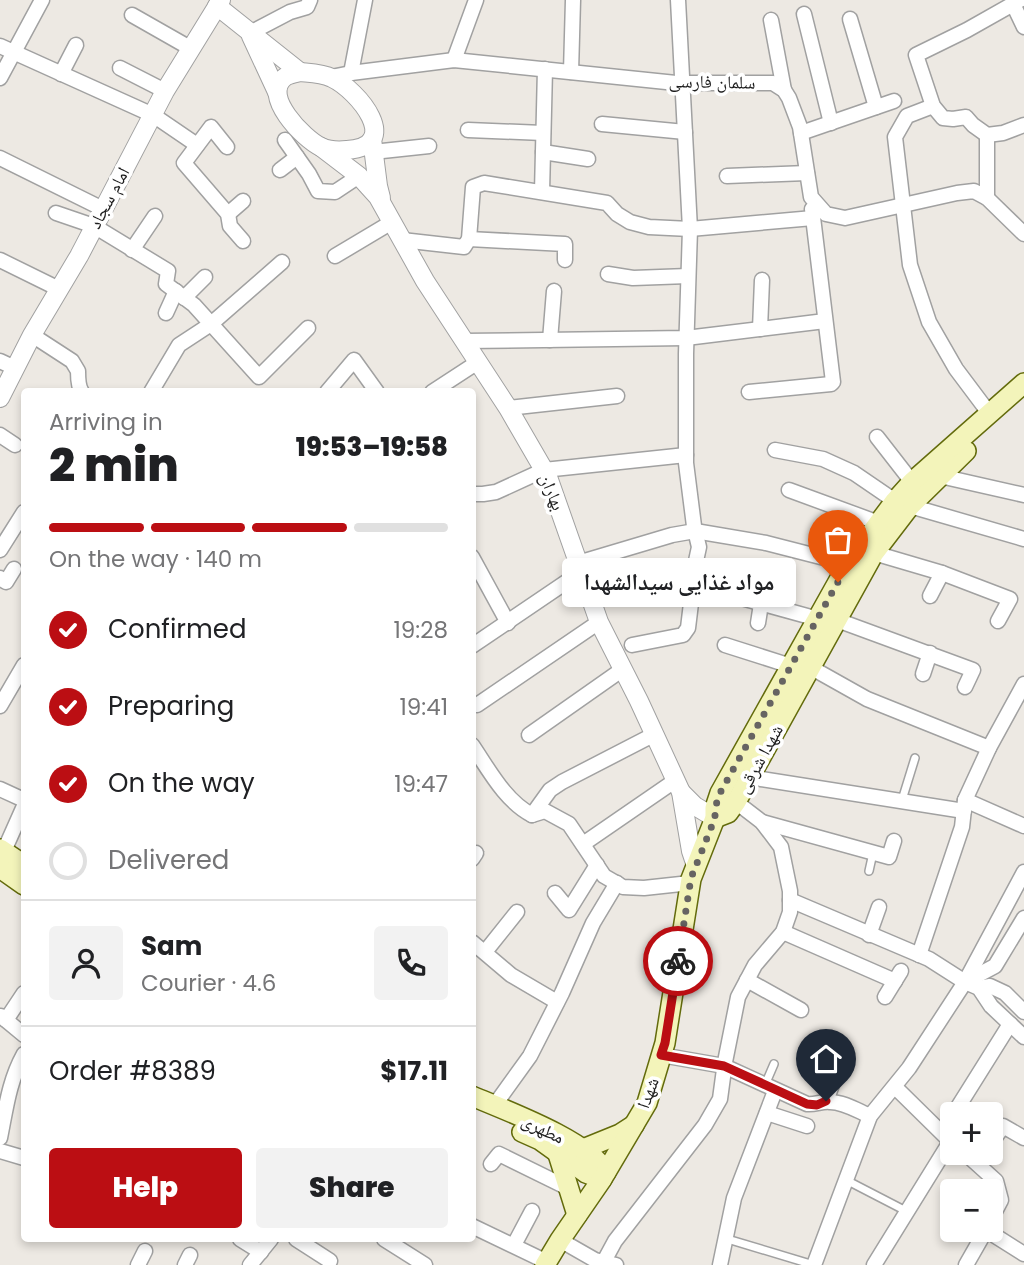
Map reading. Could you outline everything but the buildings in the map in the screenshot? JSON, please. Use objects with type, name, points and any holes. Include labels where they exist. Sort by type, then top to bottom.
[{"type":"main road","name":"شهدا شرقی","points":[[801,666],[753,774],[728,813],[715,818],[720,793],[828,619],[874,554],[912,482],[1024,383]]},
{"type":"main road","name":"شهدا شرقی","points":[[828,619],[848,564],[879,523],[940,476],[1024,398]]},
{"type":"main road","name":"شهدا","points":[[546,1264],[604,1176],[647,1103],[665,1043],[693,875],[715,818]]},
{"type":"main road","points":[[1,856],[21,864]]},
{"type":"main road","points":[[1,856],[21,881]]},
{"type":"main road","name":"مطهری","points":[[476,1098],[551,1131],[583,1149],[602,1165],[604,1176],[586,1173],[540,1140],[476,1113]]},
{"type":"main road","points":[[583,1149],[635,1125]]},
{"type":"main road","points":[[557,1152],[577,1214]]},
{"type":"street","points":[[0,78],[42,0]]},
{"type":"street","points":[[250,33],[290,12],[307,7],[310,0]]},
{"type":"street","points":[[351,73],[365,0]]},
{"type":"street","points":[[454,60],[476,0]]},
{"type":"street","points":[[571,72],[573,0]]},
{"type":"street","points":[[632,645],[683,635],[688,628],[692,571],[699,547],[686,455],[690,229],[678,0]]},
{"type":"street","points":[[1024,27],[1016,2],[916,55],[933,106],[943,118],[966,117],[987,135],[1003,133],[1024,125]]},
{"type":"street","points":[[219,3],[250,33],[300,72]]},
{"type":"street","name":"امام سجاد","points":[[0,398],[8,365],[32,335],[59,289],[165,91],[219,3]]},
{"type":"street","points":[[804,14],[831,123]]},
{"type":"street","points":[[132,15],[190,48]]},
{"type":"street","points":[[850,19],[876,107]]},
{"type":"street","points":[[750,392],[831,384],[832,378],[801,133],[784,90],[771,20]]},
{"type":"street","name":"بهاران","points":[[250,33],[281,105],[297,128],[359,176],[378,197],[425,281],[508,408],[544,470],[599,622],[679,786]]},
{"type":"street","points":[[61,74],[76,45]]},
{"type":"street","points":[[0,46],[153,115],[197,145]]},
{"type":"street","name":"سلمان فارسی","points":[[331,77],[454,60],[682,82],[773,83],[784,90]]},
{"type":"street","points":[[120,68],[165,91]]},
{"type":"street","points":[[542,192],[545,69]]},
{"type":"street","points":[[277,92],[278,85],[286,76],[300,72],[331,77]]},
{"type":"street","name":"بهاران","points":[[331,77],[353,92],[371,116],[377,186],[389,217]]},
{"type":"street","points":[[801,133],[894,101]]},
{"type":"street","points":[[933,106],[907,116],[895,137],[910,265],[929,322],[956,369],[989,414]]},
{"type":"street","points":[[602,124],[685,132]]},
{"type":"street","points":[[227,147],[211,127],[184,163],[228,214],[230,226],[243,241]]},
{"type":"street","points":[[468,130],[543,134]]},
{"type":"street","points":[[987,135],[987,198]]},
{"type":"street","points":[[285,140],[318,191],[335,192],[359,176]]},
{"type":"street","points":[[321,147],[335,151],[354,150],[366,144],[429,146]]},
{"type":"street","points":[[543,152],[589,159]]},
{"type":"street","points":[[280,170],[297,157]]},
{"type":"street","points":[[0,158],[103,209]]},
{"type":"street","points":[[727,176],[807,173]]},
{"type":"street","points":[[402,240],[464,247],[469,239],[473,187],[484,183],[607,203],[617,214],[630,222],[649,227],[690,229],[813,218]]},
{"type":"street","points":[[811,197],[826,214],[845,218],[974,191],[987,198],[1024,234]]},
{"type":"street","points":[[228,214],[243,201]]},
{"type":"street","points":[[56,214],[94,226],[167,271],[166,284],[194,305],[259,377],[308,328]]},
{"type":"street","points":[[132,250],[155,216]]},
{"type":"street","points":[[335,256],[389,217]]},
{"type":"street","points":[[469,239],[565,244],[565,260]]},
{"type":"street","points":[[0,260],[59,289]]},
{"type":"street","points":[[153,388],[179,345],[211,324],[282,262]]},
{"type":"street","points":[[608,274],[633,278],[688,276]]},
{"type":"street","points":[[166,313],[180,295],[205,277]]},
{"type":"street","points":[[761,329],[762,280]]},
{"type":"street","points":[[550,340],[554,291]]},
{"type":"street","points":[[464,341],[686,338],[825,321]]},
{"type":"street","points":[[32,335],[72,361],[78,371],[80,388]]},
{"type":"street","points":[[330,388],[354,360],[374,388]]},
{"type":"street","points":[[438,388],[478,362]]},
{"type":"street","points":[[508,408],[617,396]]},
{"type":"street","points":[[0,435],[15,445]]},
{"type":"street","points":[[877,437],[912,482]]},
{"type":"street","points":[[775,450],[823,458],[854,473],[902,503],[1024,539]]},
{"type":"street","points":[[476,494],[496,492],[544,470],[686,455]]},
{"type":"street","points":[[940,476],[1024,495]]},
{"type":"street","points":[[789,491],[879,523]]},
{"type":"street","points":[[0,550],[21,517]]},
{"type":"street","points":[[476,643],[508,623],[580,567],[672,535],[695,531],[766,543],[848,564]]},
{"type":"street","points":[[874,554],[942,573],[1010,599],[998,621]]},
{"type":"street","points":[[476,563],[508,623]]},
{"type":"street","points":[[0,578],[6,582],[14,569]]},
{"type":"street","points":[[930,596],[942,573]]},
{"type":"street","points":[[731,581],[727,594],[828,619],[973,670],[965,687]]},
{"type":"street","points":[[758,623],[761,604]]},
{"type":"street","points":[[477,705],[599,622]]},
{"type":"street","points":[[725,645],[801,666],[867,699],[989,748]]},
{"type":"street","points":[[923,674],[930,653]]},
{"type":"street","points":[[529,735],[623,669]]},
{"type":"street","points":[[0,706],[21,670]]},
{"type":"street","points":[[919,955],[962,827],[965,805],[989,748],[1024,684]]},
{"type":"street","points":[[532,815],[550,790],[562,782],[655,734]]},
{"type":"street","points":[[478,766],[522,809],[532,815],[545,811],[569,824],[604,876],[623,887],[644,888],[693,875],[679,786]]},
{"type":"street","points":[[753,774],[761,779],[902,800],[965,805],[1024,826]]},
{"type":"street","points":[[679,786],[695,806],[715,818]]},
{"type":"street","points":[[583,844],[679,786]]},
{"type":"street","points":[[0,789],[21,799]]},
{"type":"street","points":[[560,1240],[607,1264],[615,1241],[705,1125],[720,1099],[738,997],[755,965],[783,932],[790,912],[790,891],[781,846],[762,822],[736,802]]},
{"type":"street","points":[[1,856],[21,813]]},
{"type":"street","points":[[762,822],[889,857],[894,841]]},
{"type":"street","points":[[555,893],[569,910],[597,865]]},
{"type":"street","points":[[814,1265],[870,1116],[972,985],[1024,872]]},
{"type":"street","points":[[494,1106],[530,1056],[593,923],[617,883]]},
{"type":"street","points":[[790,901],[929,959],[972,985],[1024,1037]]},
{"type":"street","points":[[869,935],[879,907]]},
{"type":"street","points":[[485,953],[517,912]]},
{"type":"street","points":[[972,985],[995,966],[1024,918]]},
{"type":"street","points":[[783,932],[898,976],[885,997]]},
{"type":"street","points":[[476,945],[511,975],[557,1002]]},
{"type":"street","points":[[747,981],[801,1010]]},
{"type":"street","points":[[972,985],[990,986],[1005,993],[1024,1012]]},
{"type":"street","points":[[21,997],[3,1018],[21,1033]]},
{"type":"street","points":[[962,1102],[1010,1024]]},
{"type":"street","points":[[661,1055],[724,1066],[807,1104],[817,1105],[826,1101],[838,1103],[870,1116]]},
{"type":"street","points":[[826,1101],[843,1055]]},
{"type":"street","points":[[1,1132],[11,1083],[21,1060]]},
{"type":"street","points":[[895,1087],[940,1131]]},
{"type":"street","points":[[720,1265],[734,1198],[766,1113],[770,1088]]},
{"type":"street","points":[[766,1113],[807,1126]]},
{"type":"street","points":[[1003,1126],[1024,1138]]},
{"type":"street","points":[[0,1152],[21,1157]]},
{"type":"street","points":[[874,1265],[940,1153]]},
{"type":"street","points":[[492,1164],[499,1154],[568,1188]]},
{"type":"street","points":[[514,1245],[533,1211]]},
{"type":"street","points":[[476,1228],[514,1245],[546,1264]]},
{"type":"street","points":[[966,1265],[986,1230],[1024,1254]]},
{"type":"street","points":[[245,1242],[261,1252]]},
{"type":"street","points":[[250,1265],[269,1242]]},
{"type":"street","points":[[301,1242],[330,1261]]},
{"type":"street","points":[[389,1242],[425,1265]]},
{"type":"street","points":[[138,1265],[145,1251]]},
{"type":"lane","points":[[902,800],[915,758]]},
{"type":"lane","points":[[869,871],[873,852]]},
{"type":"lane","points":[[770,1088],[774,1064]]},
{"type":"lane","points":[[846,1180],[906,1211]]},
{"type":"lane","points":[[724,1238],[814,1265]]},
{"type":"way so far","points":[[678,961],[691,878],[715,818],[720,793],[838,582]]},
{"type":"place","name":"مواد غذایی سیدالشهدا","points":[[838,582]]},
{"type":"route","points":[[678,961],[661,1055],[724,1066],[807,1104],[817,1105],[826,1101]]}]
